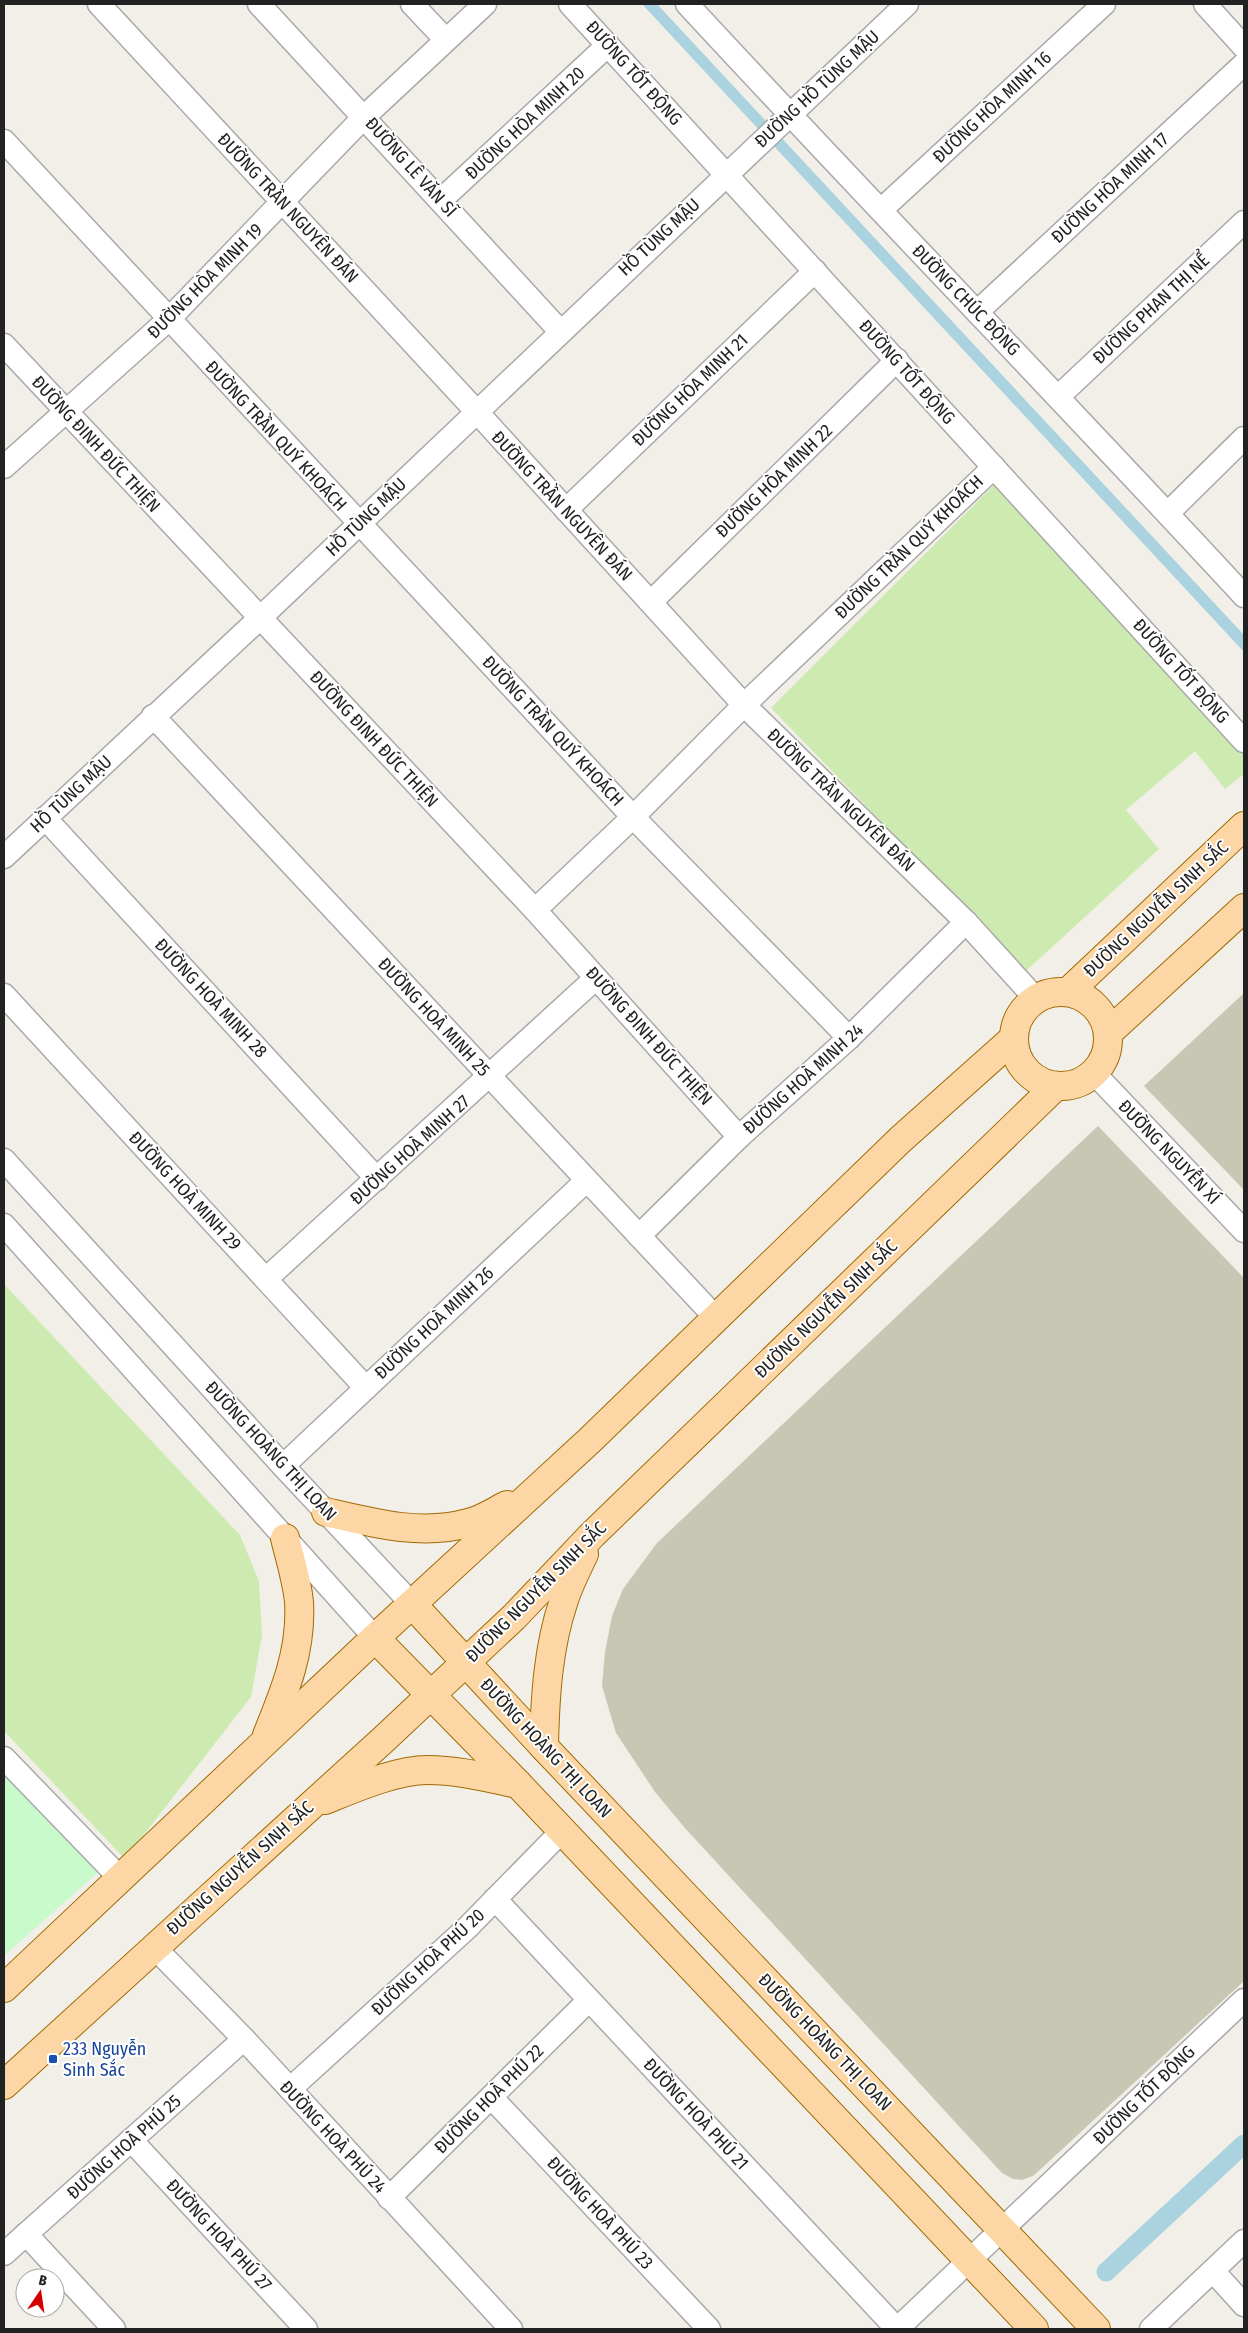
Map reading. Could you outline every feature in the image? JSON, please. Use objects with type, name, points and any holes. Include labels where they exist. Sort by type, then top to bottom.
[{"type":"main road","name":"ĐƯỜNG NGUYỄN SINH SẮC","points":[[1068,992],[1244,826]]},
{"type":"main road","points":[[1108,1033],[1244,908]]},
{"type":"main road","points":[[1068,992],[1080,995],[1099,1010],[1105,1021],[1108,1033],[1106,1055],[1094,1073],[1082,1081],[1070,1086],[1056,1086],[1043,1082],[1031,1075],[1022,1065],[1016,1053],[1013,1039],[1016,1024],[1024,1009],[1036,999],[1051,993],[1068,992]]},
{"type":"main road","points":[[4,1988],[375,1638],[531,1494],[901,1139],[1013,1039]]},
{"type":"main road","name":"ĐƯỜNG NGUYỄN SINH SẮC","points":[[4,2085],[514,1617],[593,1534],[1056,1086]]},
{"type":"main road","points":[[326,1512],[377,1524],[427,1530],[469,1523],[531,1494]]},
{"type":"main road","points":[[544,1748],[545,1697],[550,1653],[564,1599],[593,1534]]},
{"type":"main road","points":[[264,1744],[287,1685],[298,1643],[298,1601],[286,1538]]},
{"type":"main road","name":"ĐƯỜNG HOÀNG THỊ LOAN","points":[[412,1604],[544,1748],[1096,2329]]},
{"type":"main road","points":[[375,1638],[562,1830],[1034,2329]]},
{"type":"main road","points":[[308,1806],[375,1780],[427,1770],[476,1775],[518,1784]]},
{"type":"street","name":"ĐƯỜNG TRẦN NGUYÊN ĐÁN","points":[[99,4],[477,412],[744,705],[966,922],[1036,999]]},
{"type":"street","name":"ĐƯỜNG LÊ VĂN SĨ","points":[[259,4],[365,116],[560,331]]},
{"type":"street","points":[[412,4],[446,40]]},
{"type":"street","name":"ĐƯỜNG HÒA MINH 19","points":[[4,467],[168,320],[365,116],[485,4]]},
{"type":"street","name":"ĐƯỜNG TỐT ĐỘNG","points":[[570,4],[729,171],[815,271],[1244,740]]},
{"type":"street","name":"ĐƯỜNG CHÚC ĐỘNG","points":[[687,4],[786,118],[880,210],[976,312],[1059,396],[1244,596]]},
{"type":"street","name":"ĐƯỜNG HỒ TÙNG MẬU","points":[[729,171],[907,4]]},
{"type":"street","name":"ĐƯỜNG HÒA MINH 16","points":[[880,210],[1104,4]]},
{"type":"street","points":[[1205,4],[1244,48]]},
{"type":"street","name":"ĐƯỜNG HÒA MINH 20","points":[[441,200],[608,45]]},
{"type":"street","name":"ĐƯỜNG HÒA MINH 17","points":[[976,312],[1244,64]]},
{"type":"street","name":"ĐƯỜNG TRẦN QUÝ KHOÁCH","points":[[4,141],[168,320],[632,817],[849,1038]]},
{"type":"street","name":"HỒ TÙNG MẬU","points":[[4,856],[260,618],[729,171]]},
{"type":"street","name":"ĐƯỜNG PHAN THỊ NỂ","points":[[1059,396],[1244,222]]},
{"type":"street","name":"ĐƯỜNG HÒA MINH 21","points":[[566,510],[815,271]]},
{"type":"street","name":"ĐƯỜNG ĐINH ĐỨC THIỆN","points":[[4,345],[535,910],[739,1137]]},
{"type":"street","name":"ĐƯỜNG HÒA MINH 22","points":[[651,602],[897,360]]},
{"type":"street","points":[[1168,513],[1244,438]]},
{"type":"street","name":"ĐƯỜNG TRẦN QUÝ KHOÁCH","points":[[535,910],[632,817],[744,705],[994,467]]},
{"type":"street","name":"ĐƯỜNG HOÀ MINH 25","points":[[153,716],[716,1318]]},
{"type":"street","name":"ĐƯỜNG HOÀ MINH 28","points":[[45,818],[378,1179]]},
{"type":"street","name":"ĐƯỜNG HOÀ MINH 24","points":[[639,1236],[739,1137],[849,1038],[966,922]]},
{"type":"street","name":"ĐƯỜNG HOÀ MINH 27","points":[[266,1280],[596,978]]},
{"type":"street","name":"ĐƯỜNG HOÀ MINH 29","points":[[4,995],[366,1388]]},
{"type":"street","name":"ĐƯỜNG NGUYỄN XÍ","points":[[1094,1073],[1244,1231]]},
{"type":"street","name":"ĐƯỜNG HOÀNG THỊ LOAN","points":[[4,1160],[283,1466],[412,1604]]},
{"type":"street","name":"ĐƯỜNG HOÀ MINH 26","points":[[283,1466],[586,1180]]},
{"type":"street","points":[[4,1225],[375,1638]]},
{"type":"street","points":[[4,1758],[121,1879]]},
{"type":"street","name":"ĐƯỜNG HOÀ PHÚ 20","points":[[290,2090],[404,1986],[495,1899],[562,1830]]},
{"type":"street","name":"ĐƯỜNG HOÀ PHÚ 21","points":[[495,1899],[897,2329]]},
{"type":"street","name":"ĐƯỜNG HOÀ PHÚ 24","points":[[154,1947],[244,2039],[511,2329]]},
{"type":"street","name":"ĐƯỜNG HOÀ PHÚ 22","points":[[390,2198],[589,2000]]},
{"type":"street","name":"ĐƯỜNG TỐT ĐỘNG","points":[[897,2329],[970,2262],[1244,2000]]},
{"type":"street","name":"ĐƯỜNG HOÀ PHÚ 25","points":[[4,2254],[244,2039]]},
{"type":"street","name":"ĐƯỜNG HOÀ PHÚ 23","points":[[491,2097],[709,2329]]},
{"type":"street","name":"ĐƯỜNG HOÀ PHÚ 27","points":[[131,2140],[306,2329]]},
{"type":"street","points":[[26,2234],[114,2329]]},
{"type":"street","points":[[1151,2329],[1244,2241]]},
{"type":"street","points":[[1212,2271],[1244,2305]]},
{"type":"shaded area","points":[[1244,993],[1244,1190],[1144,1086]]},
{"type":"shaded area","points":[[1098,1126],[1244,1278],[1244,1981],[1033,2176],[1022,2180],[1013,2179],[1002,2173],[684,1827],[655,1792],[616,1733],[602,1686],[605,1652],[612,1616],[623,1589],[657,1543]]},
{"type":"green space","points":[[995,484],[1244,752],[1244,774],[1225,789],[1195,751],[1126,810],[1159,849],[1026,971],[771,708]]},
{"type":"green space","points":[[4,1284],[240,1535],[259,1581],[262,1635],[251,1697],[125,1859],[4,1731]]},
{"type":"green space","points":[[4,1763],[100,1867],[96,1874],[4,1956]]},
{"type":"water","points":[[642,4],[657,4],[1244,635],[1244,652]]},
{"type":"waterway","points":[[1106,2272],[1244,2144]]},
{"type":"place","name":"233 Nguyễn Sinh Sắc","points":[[53,2059]]}]
